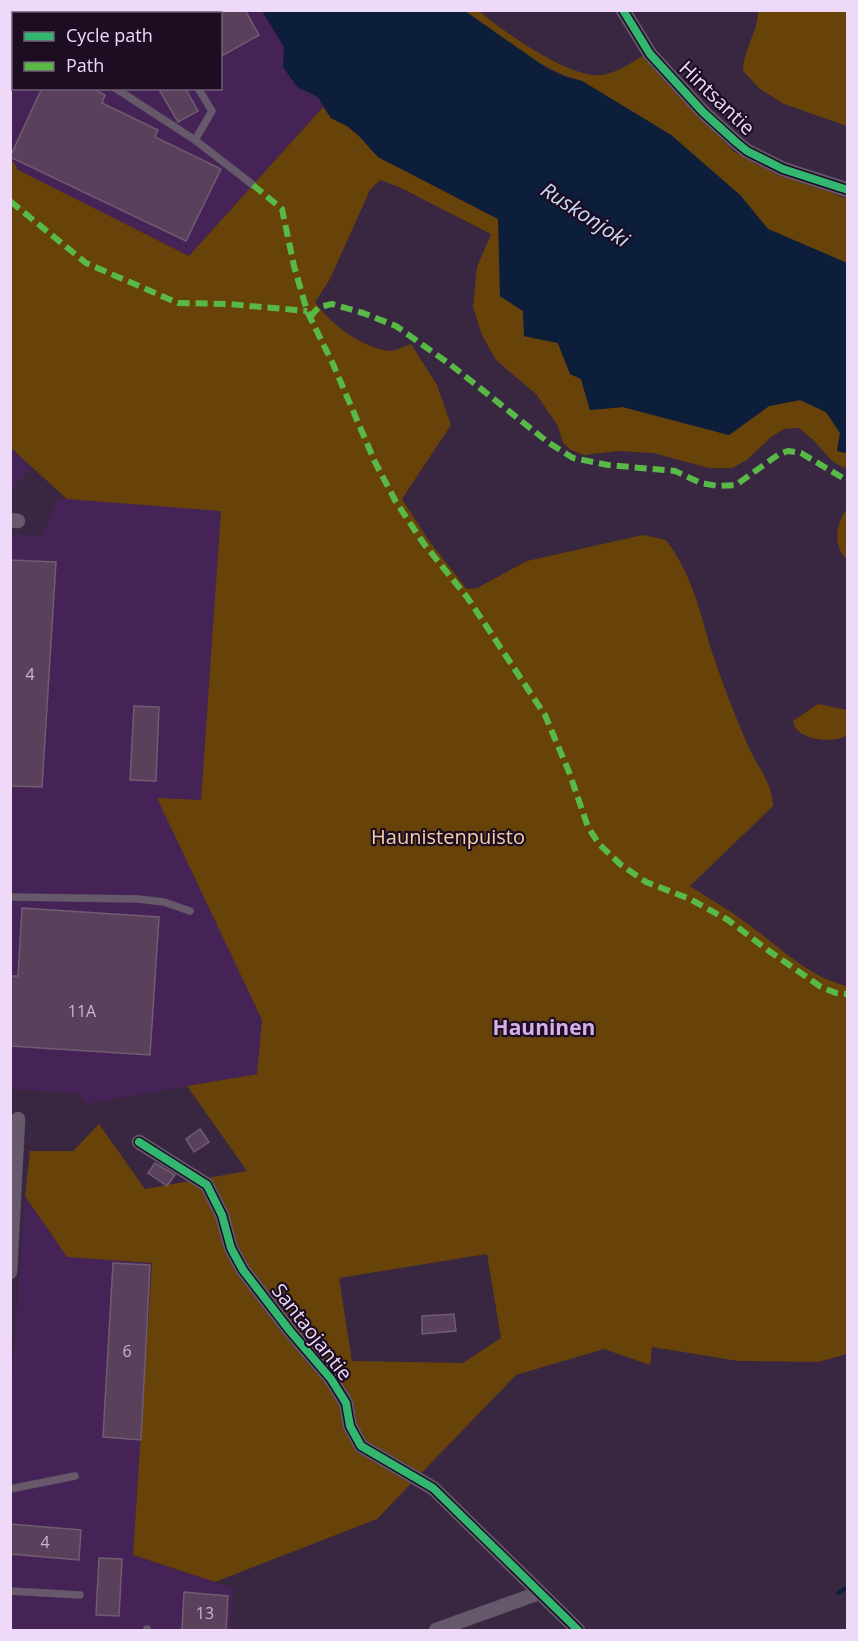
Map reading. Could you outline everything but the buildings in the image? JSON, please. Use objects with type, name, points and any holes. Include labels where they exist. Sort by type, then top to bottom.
[{"type":"street","name":"Hintsantie","points":[[622,10],[650,54],[703,112],[747,151],[783,169],[848,190]]},
{"type":"street","points":[[10,1272],[18,1119]]},
{"type":"street","name":"Santaojantie","points":[[139,1142],[207,1185],[222,1215],[231,1248],[243,1270],[290,1331],[331,1378],[346,1403],[350,1426],[361,1446],[433,1488],[578,1630]]},
{"type":"street","points":[[436,1630],[539,1593]]},
{"type":"lane","points":[[120,90],[195,140],[253,185]]},
{"type":"lane","points":[[195,140],[212,111],[199,90]]},
{"type":"lane","points":[[10,897],[138,899],[164,903],[190,911]]},
{"type":"lane","points":[[10,1490],[75,1476]]},
{"type":"lane","points":[[10,1590],[80,1595]]},
{"type":"shaded area","points":[[262,11],[284,47],[297,86],[318,97],[323,107],[189,256],[18,170],[11,158],[10,21],[12,18],[12,90],[222,90],[222,12],[18,12]]},
{"type":"shaded area","points":[[11,448],[32,468],[11,490]]},
{"type":"shaded area","points":[[59,498],[221,510],[201,800],[158,799],[262,1020],[258,1074],[86,1104],[77,1093],[11,1089],[10,534],[41,536]]},
{"type":"shaded area","points":[[25,1196],[67,1257],[152,1263],[133,1555],[233,1588],[230,1630],[11,1630],[10,1401]]},
{"type":"green space","points":[[465,11],[479,11],[537,52],[572,70],[601,75],[623,68],[643,56],[733,151],[847,199],[847,263],[768,229],[740,195],[671,135],[582,81],[536,61]]},
{"type":"green space","points":[[758,11],[847,11],[847,126],[784,104],[760,89],[743,71]]},
{"type":"green space","name":"Haunistenpuisto","points":[[323,107],[331,118],[347,126],[359,136],[378,157],[499,219],[500,296],[523,311],[524,336],[558,343],[570,374],[581,379],[590,410],[623,407],[729,435],[769,406],[800,400],[826,412],[840,433],[837,451],[847,453],[847,468],[832,461],[799,428],[784,429],[771,437],[747,460],[732,468],[709,468],[653,453],[618,451],[584,455],[571,450],[563,443],[558,426],[536,394],[496,360],[482,335],[473,307],[477,267],[491,234],[399,187],[380,180],[370,190],[330,279],[315,302],[338,326],[367,344],[389,351],[411,344],[437,385],[451,425],[402,499],[429,541],[467,589],[477,588],[527,561],[643,535],[666,540],[688,579],[724,686],[749,748],[768,783],[773,806],[690,886],[738,917],[806,968],[833,982],[847,986],[847,1354],[818,1362],[738,1361],[652,1347],[650,1365],[604,1349],[516,1375],[377,1519],[215,1582],[133,1555],[152,1263],[67,1257],[25,1196],[30,1151],[73,1151],[99,1124],[145,1189],[247,1171],[187,1086],[257,1074],[262,1020],[157,798],[201,800],[221,511],[67,499],[11,448],[11,158],[18,170],[189,256]],"holes":[[[487,1254],[501,1338],[463,1363],[352,1361],[339,1278]]]},
{"type":"green space","points":[[847,509],[848,560],[839,548],[837,535],[840,521]]},
{"type":"green space","points":[[818,704],[847,710],[847,735],[842,738],[822,740],[808,737],[797,730],[793,721]]},
{"type":"water","name":"Ruskonjoki","points":[[262,11],[465,11],[548,69],[568,78],[582,81],[671,135],[740,195],[768,229],[847,263],[847,453],[837,451],[840,433],[826,412],[800,400],[769,406],[729,435],[623,407],[590,410],[581,379],[570,374],[558,343],[524,336],[523,311],[500,296],[498,219],[378,157],[347,126],[331,118],[318,97],[297,87],[283,67],[284,47]]},
{"type":"waterway","points":[[838,1593],[848,1587]]},
{"type":"marked path","points":[[253,185],[282,209],[294,266],[307,311],[333,364],[375,462],[396,502],[424,544],[467,597],[545,715],[569,772],[588,827],[599,844],[620,864],[646,882],[690,899],[728,920],[821,987],[836,993],[848,994]]},
{"type":"marked path","points":[[10,201],[86,263],[178,303],[228,304],[307,311]]},
{"type":"marked path","points":[[310,317],[319,307],[332,304],[396,326],[451,365],[549,443],[573,458],[608,465],[675,471],[701,483],[718,486],[736,485],[779,454],[788,451],[801,453],[848,481]]},
{"type":"cycle path","points":[[623,10],[650,54],[703,112],[747,151],[783,169],[848,190]]},
{"type":"cycle path","points":[[139,1142],[207,1185],[222,1215],[231,1248],[243,1270],[331,1379],[346,1403],[350,1426],[361,1446],[433,1488],[578,1630]]},
{"type":"district","name":"Hauninen","points":[[544,1028]]}]
